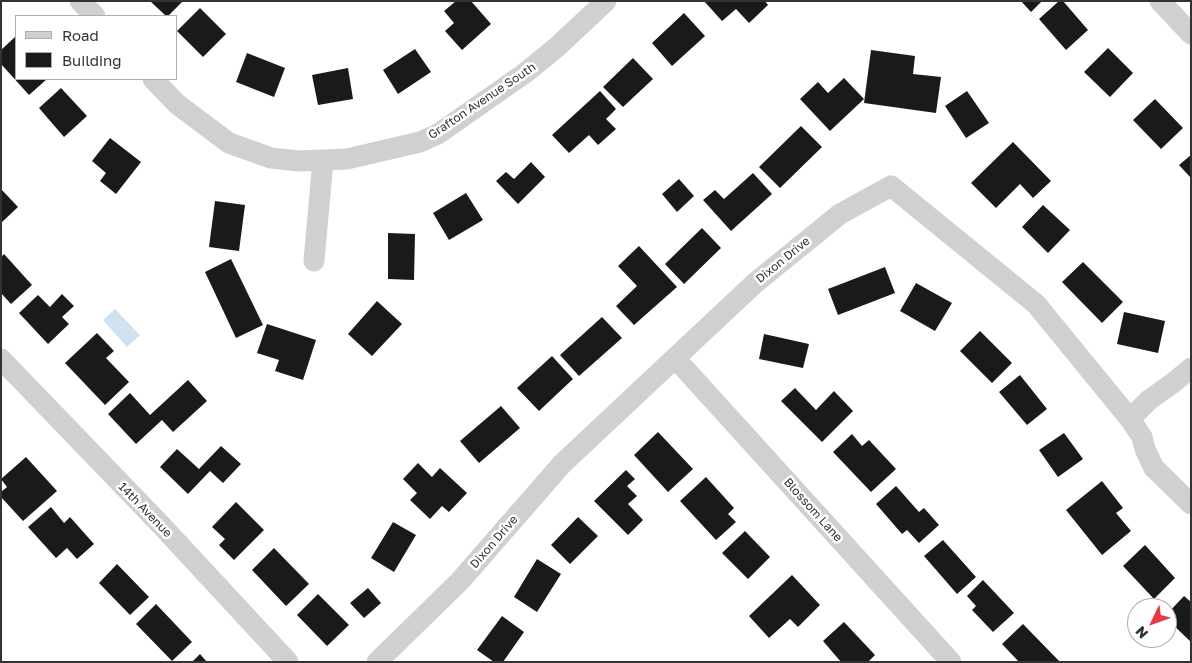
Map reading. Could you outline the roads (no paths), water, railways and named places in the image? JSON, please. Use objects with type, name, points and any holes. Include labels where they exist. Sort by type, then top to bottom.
[{"type":"street","points":[[80,1],[93,15]]},
{"type":"street","name":"Grafton Avenue South","points":[[154,80],[177,104],[229,143],[271,158],[299,161],[347,159],[420,142],[438,134],[525,73],[557,47],[606,1]]},
{"type":"street","points":[[1160,1],[1191,34]]},
{"type":"street","points":[[314,261],[323,160]]},
{"type":"street","name":"Dixon Drive","points":[[377,662],[460,581],[562,464],[755,283],[840,214],[891,186],[1036,304],[1130,420],[1142,437],[1154,468],[1191,504]]},
{"type":"street","name":"Blossom Lane","points":[[675,358],[951,662]]},
{"type":"street","name":"14th Avenue","points":[[1,359],[154,518],[288,662]]},
{"type":"street","points":[[1130,420],[1149,400],[1191,368]]},
{"type":"water","points":[[115,309],[140,335],[127,347],[103,320]]}]
